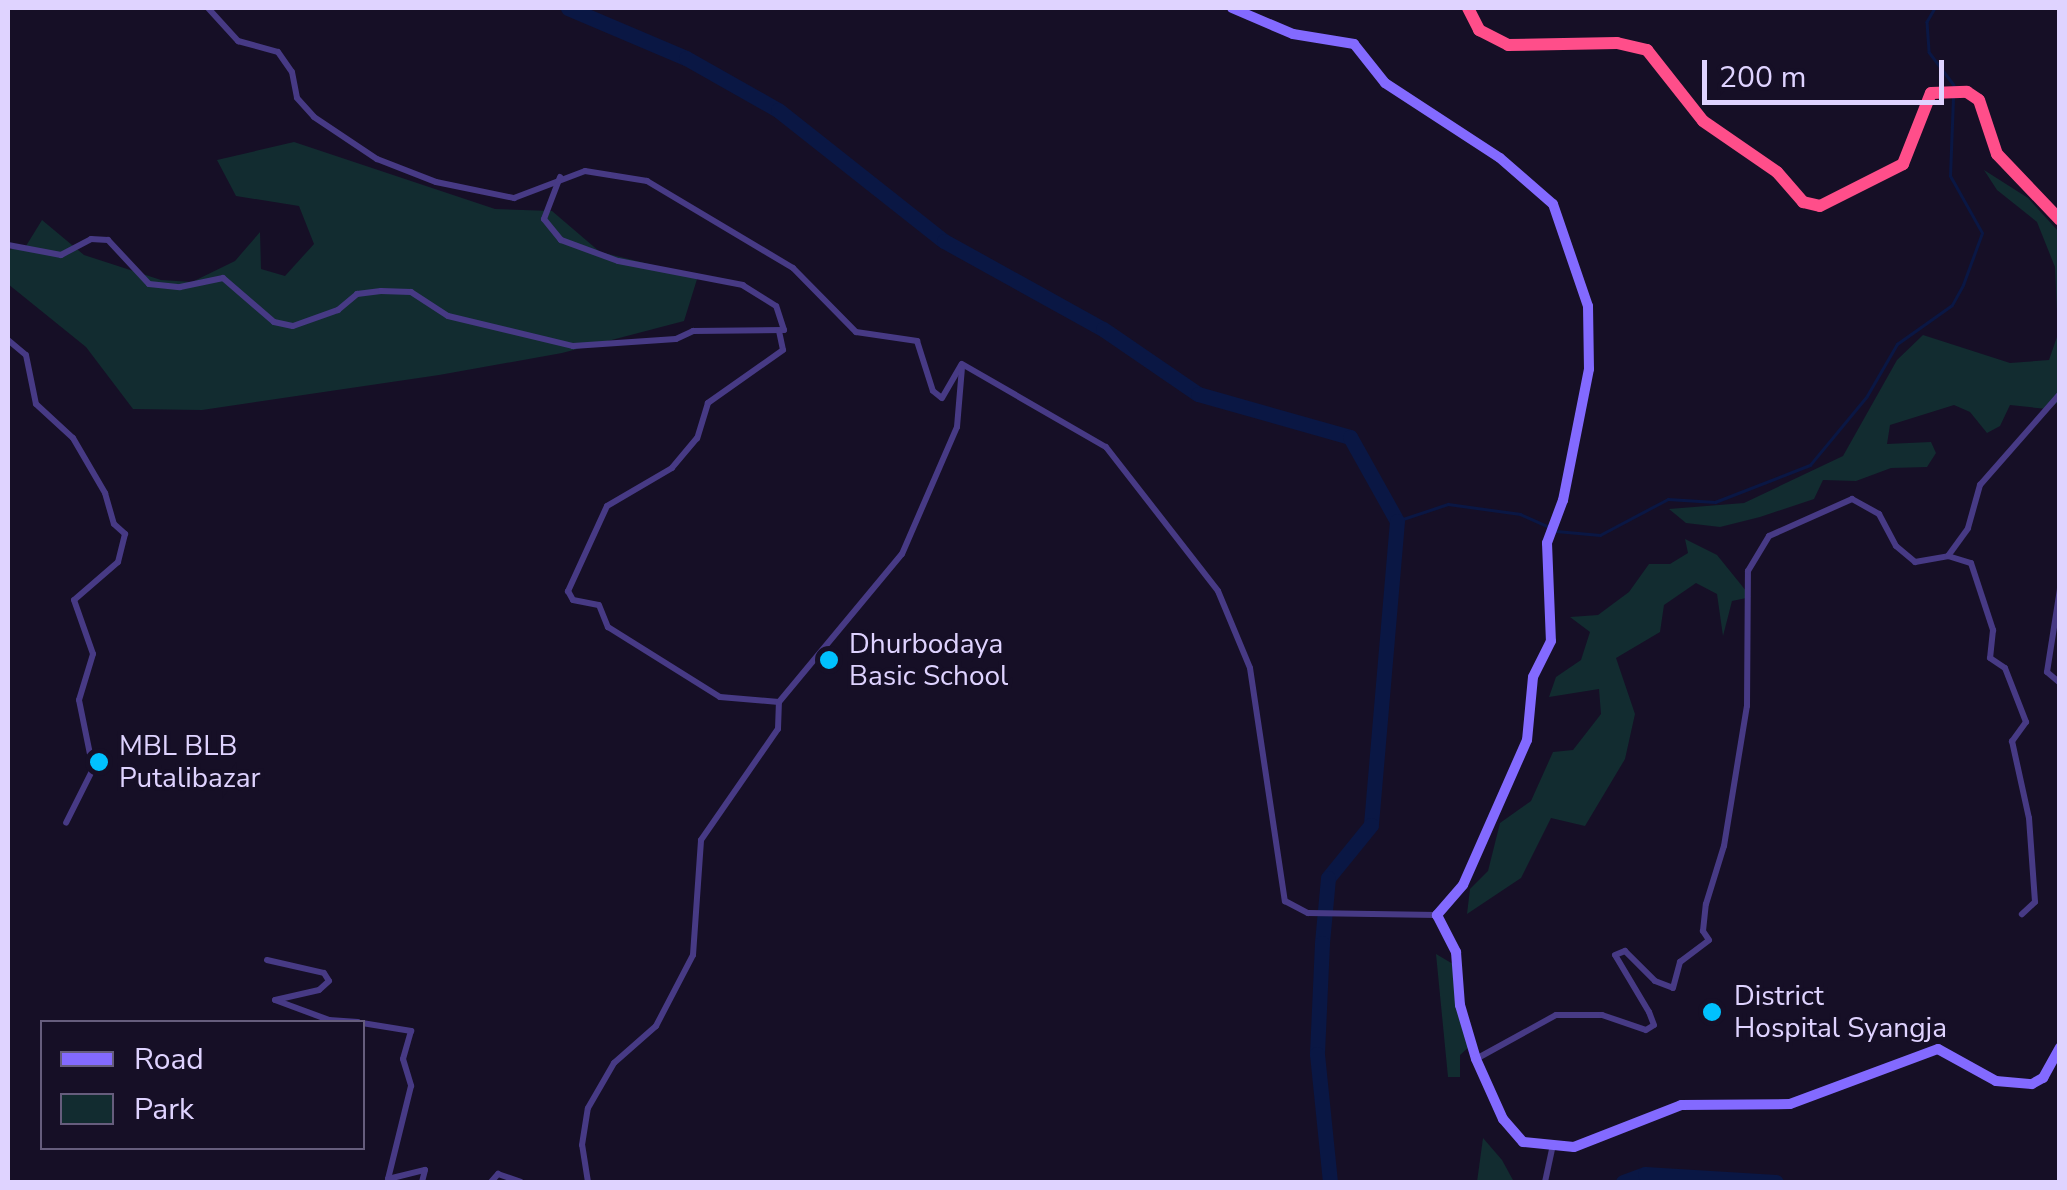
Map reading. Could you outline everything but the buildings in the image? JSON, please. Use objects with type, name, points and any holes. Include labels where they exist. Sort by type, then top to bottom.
[{"type":"highway","points":[[1468,8],[1479,30],[1508,45],[1617,42],[1647,50],[1703,121],[1777,172],[1803,202],[1820,206],[1902,164],[1931,93],[1945,88],[1967,92],[1979,100],[1997,154],[2060,220]]},
{"type":"main road","points":[[1232,8],[1293,34],[1354,44],[1385,83],[1480,143],[1553,204],[1593,342],[1556,518],[1547,543],[1551,641],[1533,677],[1527,740],[1463,885],[1434,915],[1456,952],[1460,1005],[1476,1060],[1503,1119],[1523,1142],[1552,1148],[1574,1147],[1681,1105],[1790,1104],[1938,1049],[1996,1080],[2032,1084],[2043,1078],[2060,1047]]},
{"type":"street","points":[[208,8],[238,41],[278,52],[292,72],[297,98],[314,117],[376,159],[436,182],[514,198],[560,176],[620,172],[740,232],[793,268],[856,332],[916,341],[932,390],[942,398],[962,364]]},
{"type":"street","points":[[560,176],[544,218],[561,240],[618,262],[743,286],[776,306],[784,319],[779,332],[782,350],[708,403],[697,438],[672,468],[607,506],[568,591],[573,600],[599,605],[608,627],[720,697],[779,702]]},
{"type":"street","points":[[8,245],[62,255],[90,239],[108,240],[149,284],[180,287],[224,278],[274,322],[293,326],[338,310],[356,294],[381,291],[411,292],[448,316],[573,346],[676,338],[693,331],[779,332]]},
{"type":"street","points":[[8,340],[26,355],[36,404],[73,438],[105,493],[114,524],[125,534],[118,562],[74,600],[94,654],[79,700],[93,769],[66,823]]},
{"type":"street","points":[[588,1182],[582,1145],[588,1108],[614,1063],[656,1026],[683,980],[697,923],[701,840],[778,729],[779,702],[902,554],[958,427],[962,364]]},
{"type":"street","points":[[962,364],[1106,447],[1172,523],[1218,591],[1250,668],[1284,901],[1308,913],[1434,915]]},
{"type":"street","points":[[1948,556],[1968,528],[1980,485],[2060,394]]},
{"type":"street","points":[[1476,1060],[1556,1015],[1602,1015],[1646,1030],[1654,1024],[1615,955],[1625,951],[1655,981],[1673,988],[1680,962],[1709,940],[1703,930],[1706,904],[1724,846],[1747,706],[1748,572],[1769,536],[1852,498],[1879,514],[1896,546],[1915,562],[1948,556],[1970,563],[1993,630],[1990,658],[2005,668],[2026,722],[2012,740],[2014,770],[2030,818],[2035,902],[2022,914]]},
{"type":"street","points":[[2060,589],[2047,672],[2060,683]]},
{"type":"street","points":[[2060,768],[2060,821]]},
{"type":"street","points":[[267,960],[324,972],[330,981],[319,990],[275,1000],[310,1015],[341,1020]]},
{"type":"street","points":[[365,1024],[411,1032],[404,1059],[412,1086],[388,1178],[425,1170],[422,1182]]},
{"type":"street","points":[[1545,1182],[1552,1148]]},
{"type":"street","points":[[491,1182],[498,1174],[522,1182]]},
{"type":"green space","points":[[294,142],[495,209],[552,211],[600,252],[698,276],[684,321],[562,353],[439,375],[202,410],[133,409],[86,347],[8,284],[8,250],[26,246],[42,220],[84,255],[161,280],[192,282],[235,261],[260,232],[261,269],[285,276],[314,244],[299,206],[236,196],[217,160]]},
{"type":"green space","points":[[1984,170],[2028,198],[2059,232],[2059,402],[2047,409],[2010,405],[2000,426],[1987,433],[1970,412],[1954,405],[1890,425],[1887,444],[1931,442],[1936,453],[1927,467],[1891,468],[1856,481],[1823,480],[1814,499],[1760,517],[1720,527],[1686,523],[1669,509],[1744,503],[1843,456],[1897,360],[1923,335],[2010,363],[2049,360],[2058,334],[2055,267],[2037,222],[1997,190]]},
{"type":"green space","points":[[1685,539],[1717,555],[1751,597],[1732,601],[1723,636],[1717,594],[1696,583],[1664,605],[1660,632],[1616,658],[1635,714],[1625,759],[1585,826],[1551,818],[1521,878],[1467,914],[1470,889],[1488,871],[1500,823],[1531,801],[1553,752],[1573,750],[1601,714],[1599,689],[1549,697],[1556,677],[1581,660],[1590,632],[1570,617],[1598,615],[1629,592],[1649,564],[1670,564],[1688,553]]},
{"type":"green space","points":[[1436,954],[1453,964],[1470,1046],[1460,1055],[1460,1077],[1448,1077]]},
{"type":"green space","points":[[1483,1138],[1502,1160],[1514,1182],[1477,1182]]},
{"type":"waterway","points":[[568,8],[686,58],[778,110],[944,241],[1103,329],[1198,394],[1350,437],[1397,521],[1371,825],[1328,878],[1317,1054],[1330,1182]]},
{"type":"waterway","points":[[1935,8],[1927,22],[1929,52],[1954,85]]},
{"type":"waterway","points":[[1556,531],[1600,535],[1668,499],[1715,502],[1810,465],[1867,396],[1897,344],[1952,305],[1963,285],[1982,233],[1950,176],[1953,98]]},
{"type":"waterway","points":[[1397,521],[1448,504],[1520,514],[1549,527]]},
{"type":"waterway","points":[[1623,1182],[1645,1174],[1776,1182]]},
{"type":"place","name":"Dhurbodaya Basic School","points":[[829,660]]},
{"type":"place","name":"MBL BLB Putalibazar","points":[[99,762]]},
{"type":"place","name":"District Hospital Syangja","points":[[1712,1012]]}]
